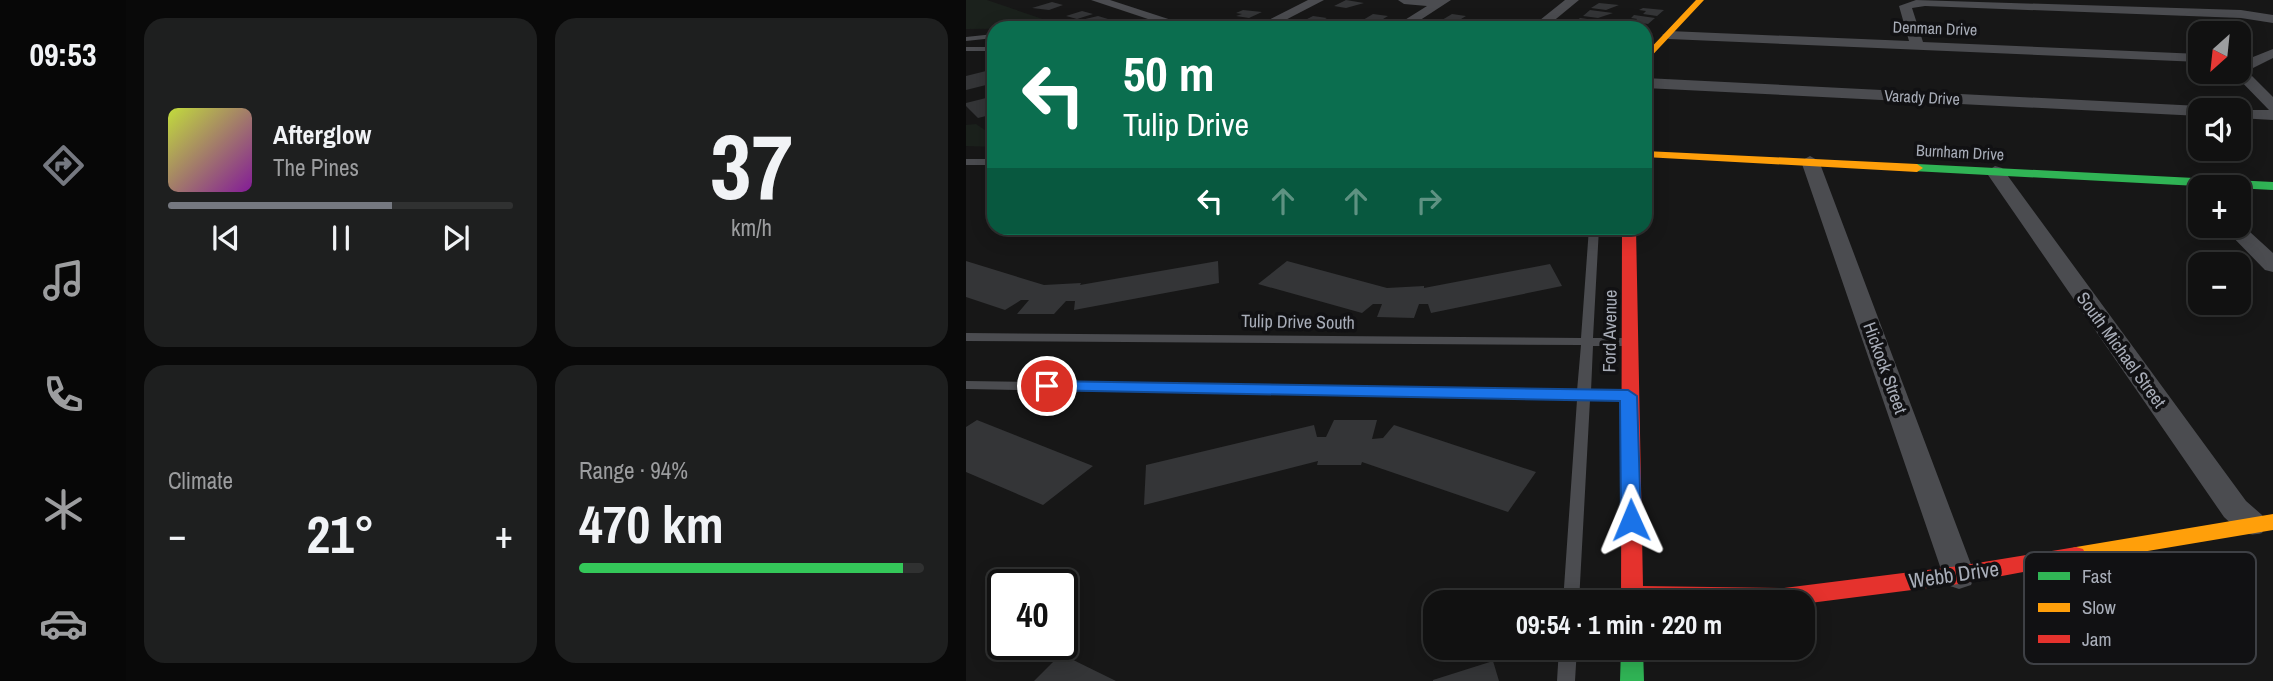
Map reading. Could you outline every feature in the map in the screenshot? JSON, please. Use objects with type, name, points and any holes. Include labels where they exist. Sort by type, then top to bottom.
[{"type":"street","points":[[1097,0],[1166,21]]},
{"type":"street","points":[[1274,21],[1318,0]]},
{"type":"street","points":[[1404,0],[1442,2]]},
{"type":"street","points":[[1546,21],[1573,0]]},
{"type":"street","points":[[1652,53],[1700,0]]},
{"type":"street","points":[[1411,21],[1442,2]]},
{"type":"street","points":[[1917,44],[1905,6],[1925,2],[2241,14],[2273,19]]},
{"type":"street","name":"Denman Drive","points":[[1669,35],[2188,57]]},
{"type":"street","points":[[2251,62],[2273,53]]},
{"type":"street","name":"Varady Drive","points":[[1652,83],[2188,110]]},
{"type":"street","points":[[2248,84],[2273,106]]},
{"type":"street","points":[[2251,114],[2273,115]]},
{"type":"street","name":"Burnham Drive","points":[[1652,154],[1995,172],[2188,188]]},
{"type":"street","name":"Hickock Street","points":[[1810,161],[1959,576]]},
{"type":"street","name":"South Michael Street","points":[[1995,172],[2235,509],[2262,523]]},
{"type":"street","name":"Burnham Drive","points":[[2251,187],[2273,186]]},
{"type":"street","name":"Ford Avenue","points":[[1629,235],[1628,396],[1632,590]]},
{"type":"street","points":[[2245,238],[2273,265]]},
{"type":"street","name":"Webb Drive","points":[[2096,552],[2262,523]]},
{"type":"street","name":"Webb Drive","points":[[1815,593],[1959,576],[2024,565]]},
{"type":"street","points":[[1632,660],[1633,681]]},
{"type":"lane","points":[[966,39],[987,37]]},
{"type":"lane","points":[[966,49],[987,49]]},
{"type":"lane","points":[[966,162],[987,162]]},
{"type":"lane","points":[[1572,590],[1594,235]]},
{"type":"lane","name":"Tulip Drive South","points":[[966,337],[1630,342]]},
{"type":"lane","points":[[966,385],[1628,396]]},
{"type":"lane","points":[[1566,681],[1567,660]]},
{"type":"shaded area","points":[[966,0],[987,0],[1048,21],[987,21],[987,29],[966,29]]},
{"type":"shaded area","points":[[976,124],[987,131],[987,147],[966,146],[966,125]]},
{"type":"building","points":[[1346,0],[1364,3],[1346,8],[1334,6]]},
{"type":"building","points":[[1052,2],[1063,5],[1049,10],[1032,8]]},
{"type":"building","points":[[1599,3],[1619,5],[1606,10],[1591,8]]},
{"type":"building","points":[[1243,10],[1262,12],[1249,18],[1236,16],[1242,14],[1236,13]]},
{"type":"building","points":[[1590,10],[1613,13],[1598,18],[1583,16]]},
{"type":"building","points":[[1639,10],[1664,10],[1657,16],[1643,14],[1646,11]]},
{"type":"building","points":[[1082,11],[1093,14],[1077,19],[1066,16]]},
{"type":"building","points":[[1373,14],[1388,16],[1380,21],[1363,20]]},
{"type":"building","points":[[1452,14],[1466,16],[1458,21],[1442,20]]},
{"type":"building","points":[[1634,15],[1655,18],[1652,21],[1635,21],[1637,19],[1631,18]]},
{"type":"building","points":[[1098,16],[1108,19],[1102,21],[1081,20]]},
{"type":"building","points":[[1313,16],[1327,18],[1321,21],[1303,21]]},
{"type":"building","points":[[1580,18],[1602,21],[1576,21]]},
{"type":"building","points":[[987,71],[987,85],[966,90],[966,76]]},
{"type":"building","points":[[987,98],[987,116],[978,118],[966,103]]},
{"type":"building","points":[[966,261],[1044,285],[1081,283],[1080,285],[1218,261],[1219,283],[1074,310],[1075,301],[1066,301],[1054,314],[1017,314],[1029,300],[1021,300],[1005,310],[966,297]]},
{"type":"building","points":[[1287,261],[1387,288],[1424,288],[1550,264],[1562,286],[1431,313],[1428,304],[1419,304],[1414,318],[1377,317],[1382,304],[1373,304],[1362,313],[1258,284]]},
{"type":"building","points":[[977,420],[1093,466],[1043,505],[966,472],[966,427]]},
{"type":"building","points":[[1334,420],[1377,420],[1372,439],[1383,438],[1394,425],[1536,472],[1508,512],[1362,462],[1361,465],[1317,465],[1318,461],[1144,505],[1146,465],[1314,425],[1317,437],[1326,437]]},
{"type":"building","points":[[1055,660],[1073,660],[1116,681],[1034,681]]},
{"type":"building","points":[[1493,661],[1499,681],[1433,681],[1433,680]]},
{"type":"traffic: fast","points":[[1917,168],[2273,186]]},
{"type":"traffic: fast","points":[[1632,660],[1632,681]]},
{"type":"traffic: slow","points":[[1652,52],[1700,0]]},
{"type":"traffic: slow","points":[[1652,154],[1917,168]]},
{"type":"traffic: slow","points":[[2094,552],[2273,522]]},
{"type":"traffic: jam","points":[[1629,235],[1632,590]]},
{"type":"traffic: jam","points":[[1815,593],[2024,564]]},
{"type":"route","points":[[1047,386],[1628,396],[1631,520]]}]
